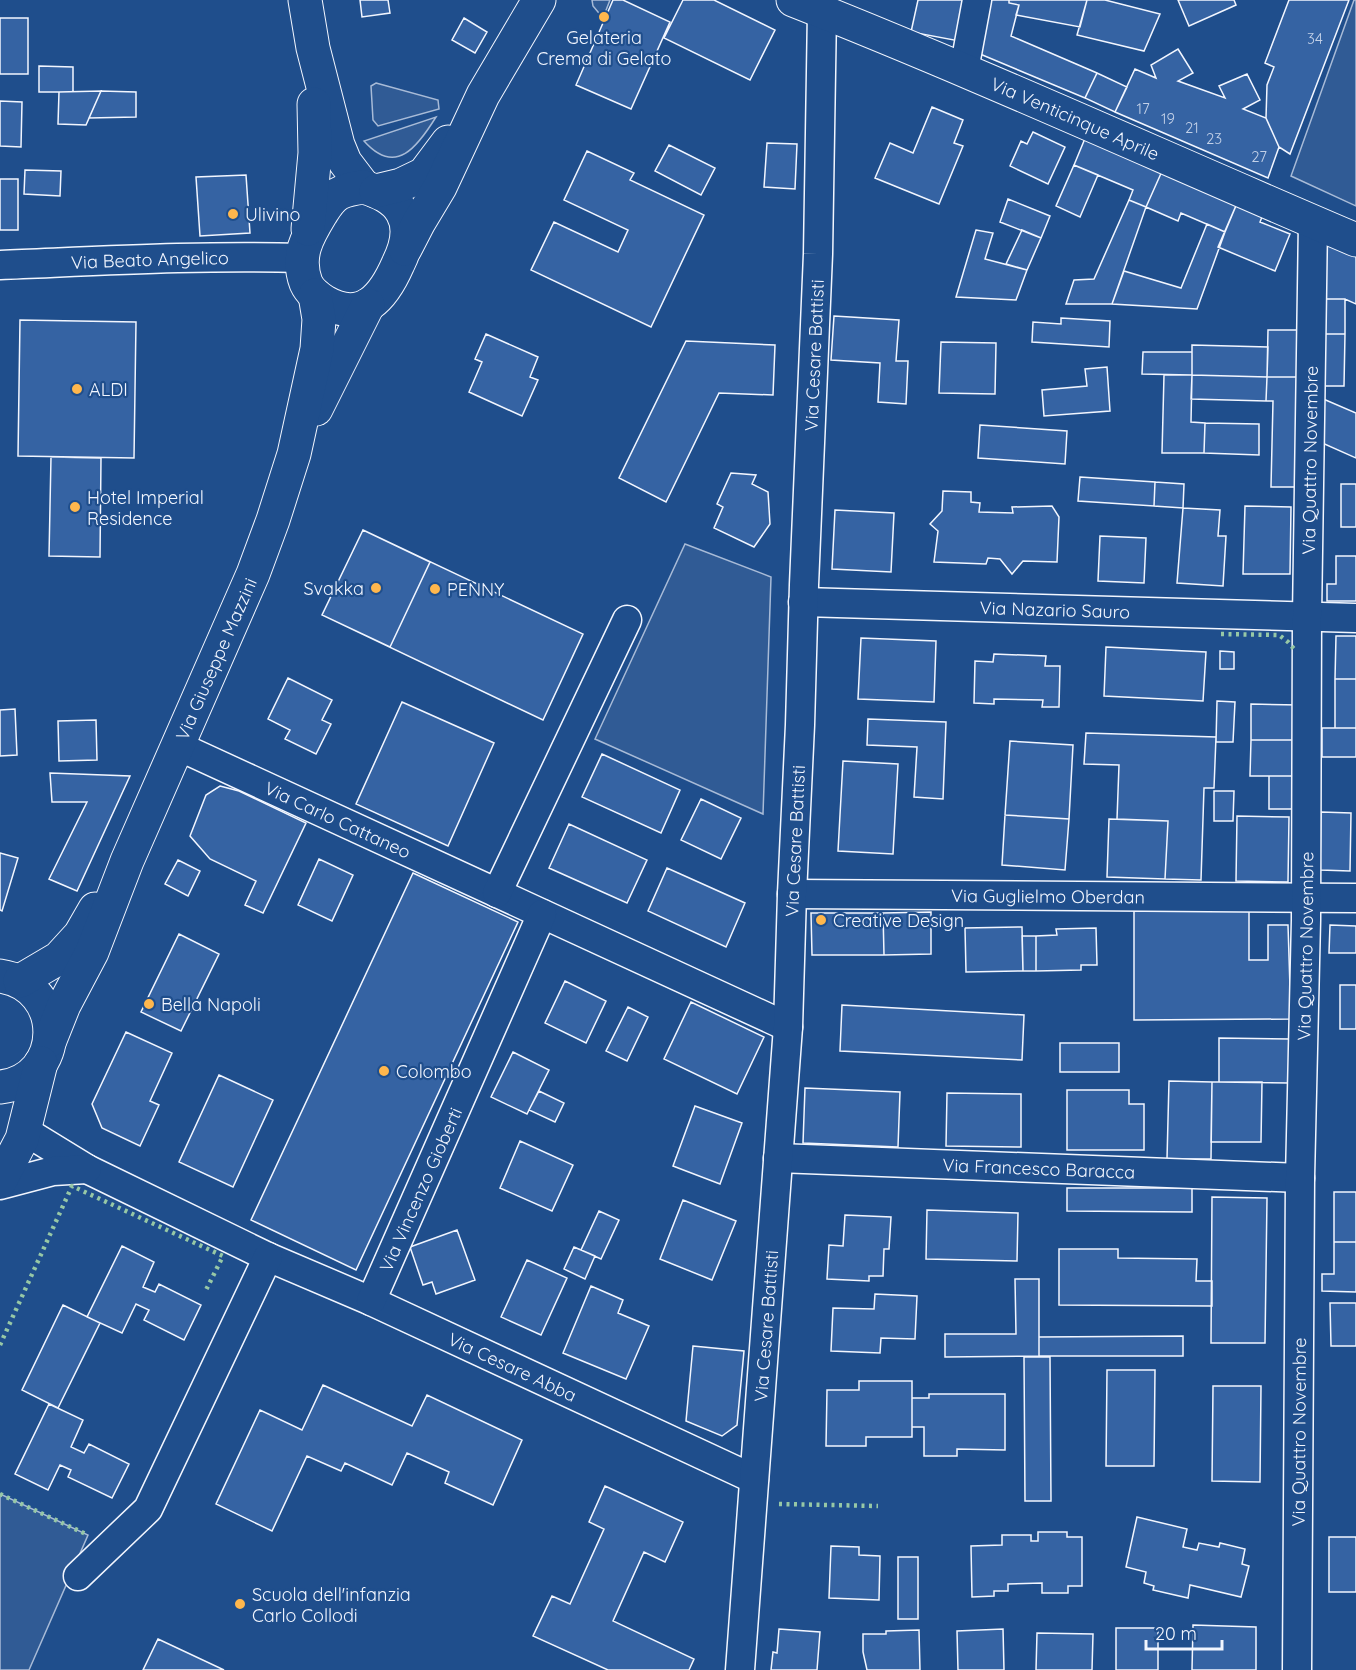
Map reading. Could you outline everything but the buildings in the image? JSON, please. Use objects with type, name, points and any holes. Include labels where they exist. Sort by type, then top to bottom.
[{"type":"main road","points":[[305,0],[313,48],[338,145],[345,162],[370,189],[387,197],[402,212],[407,231],[404,252]]},
{"type":"main road","points":[[313,48],[315,153],[302,273],[308,287],[328,304],[344,309],[356,309],[377,299],[386,288],[419,222],[440,187],[481,99],[539,0]]},
{"type":"main road","name":"Via Venticinque Aprile","points":[[807,6],[885,36],[1356,240]]},
{"type":"main road","points":[[304,246],[329,200],[344,190],[401,185],[424,174],[481,99]]},
{"type":"main road","name":"Via Giuseppe Mazzini","points":[[0,1183],[25,1131],[35,1080],[64,1005],[92,952],[127,861],[253,574],[294,454],[316,349],[319,320],[315,295]]},
{"type":"main road","name":"Via Giuseppe Mazzini","points":[[294,454],[368,305]]},
{"type":"main road","name":"Via Giuseppe Mazzini","points":[[10,978],[59,958],[72,945],[105,890],[127,861]]},
{"type":"main road","points":[[0,1087],[24,1079],[45,1052],[50,1025],[45,1006],[33,991],[10,978]]},
{"type":"street","points":[[964,70],[977,0]]},
{"type":"street","name":"Via Cesare Battisti","points":[[740,1670],[788,1027],[818,254],[807,6]]},
{"type":"street","name":"Via Quattro Novembre","points":[[1297,1670],[1300,1178],[1306,898],[1307,617],[1313,222]]},
{"type":"street","name":"Via Beato Angelico","points":[[0,265],[243,257],[304,246]]},
{"type":"street","name":"Via Nazario Sauro","points":[[803,602],[1356,618]]},
{"type":"street","points":[[497,893],[627,620]]},
{"type":"street","name":"Via Carlo Cattaneo","points":[[178,746],[788,1027]]},
{"type":"street","name":"Via Guglielmo Oberdan","points":[[792,894],[1356,898]]},
{"type":"street","name":"Via Vincenzo Gioberti","points":[[371,1301],[542,915]]},
{"type":"street","name":"Via Cesare Abba","points":[[25,1131],[87,1169],[268,1257],[371,1301],[754,1479]]},
{"type":"street","name":"Via Francesco Baracca","points":[[777,1158],[1300,1178]]},
{"type":"street","name":"Via Cesare Abba","points":[[0,1183],[53,1171],[87,1169]]},
{"type":"street","points":[[78,1576],[148,1509],[268,1257]]},
{"type":"shaded area","points":[[592,0],[610,0],[603,18],[593,6]]},
{"type":"shaded area","points":[[1354,0],[1356,0],[1356,206],[1291,176]]},
{"type":"shaded area","points":[[376,83],[438,100],[439,109],[378,126],[373,120],[371,86]]},
{"type":"shaded area","points":[[436,117],[414,147],[396,157],[386,157],[364,141]]},
{"type":"shaded area","points":[[685,544],[771,577],[763,814],[595,739]]},
{"type":"shaded area","points":[[0,1494],[88,1535],[29,1670],[0,1670]]},
{"type":"hedge","points":[[1221,634],[1279,635],[1295,650]]},
{"type":"hedge","points":[[0,1345],[72,1186],[223,1256],[206,1290]]},
{"type":"hedge","points":[[0,1494],[88,1535]]},
{"type":"hedge","points":[[779,1504],[878,1506]]},
{"type":"place","name":"Gelateria Crema di Gelato","points":[[604,17]]},
{"type":"place","name":"Ulivino","points":[[233,214]]},
{"type":"place","name":"ALDI","points":[[77,389]]},
{"type":"place","name":"Hotel Imperial Residence","points":[[75,507]]},
{"type":"place","name":"Svakka","points":[[376,588]]},
{"type":"place","name":"PENNY","points":[[435,589]]},
{"type":"place","name":"Creative Design","points":[[821,920]]},
{"type":"place","name":"Bella Napoli","points":[[149,1004]]},
{"type":"place","name":"Colombo","points":[[384,1071]]},
{"type":"place","name":"Scuola dell'infanzia Carlo Collodi","points":[[240,1604]]}]
